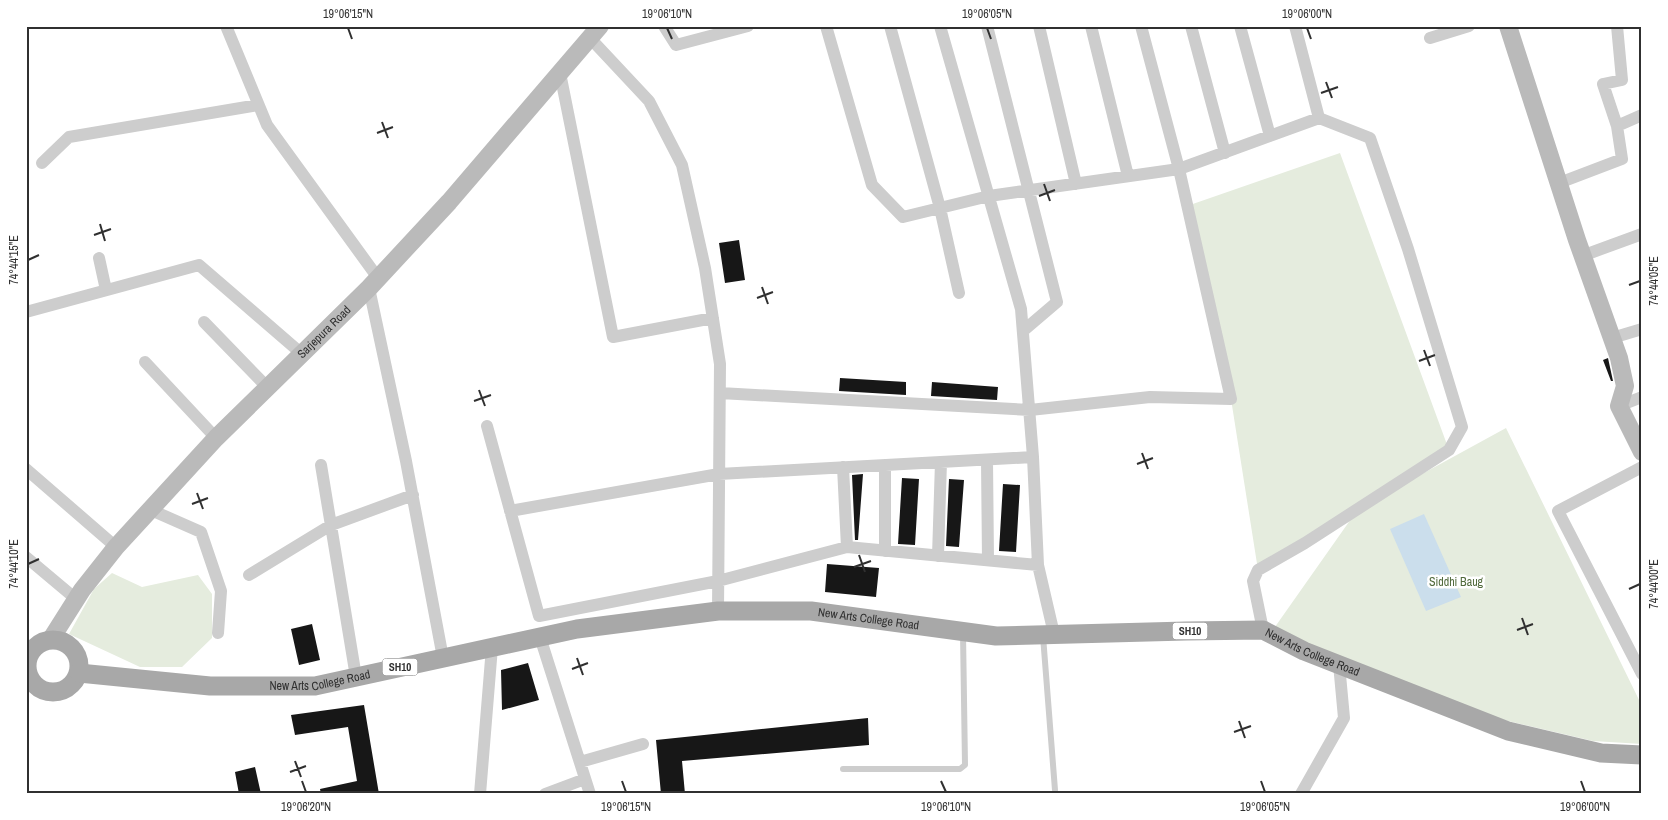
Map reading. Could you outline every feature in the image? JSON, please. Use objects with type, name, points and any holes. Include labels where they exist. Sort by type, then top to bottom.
[{"type":"main road","name":"New Arts College Road","points":[[78,673],[210,686],[315,686],[577,629],[718,611],[811,611],[996,636],[1263,630],[1304,651],[1508,731],[1601,753],[1642,755]]},
{"type":"main road","points":[[51,639],[63,641],[74,649],[79,660],[78,673],[74,682],[66,689],[55,692],[45,691],[30,684],[26,664],[30,652],[39,643],[51,639]]},
{"type":"street","points":[[226,26],[267,125],[374,283],[443,658]]},
{"type":"street","points":[[664,26],[676,45],[748,26]]},
{"type":"street","points":[[826,26],[872,185],[903,217],[989,196],[1179,169],[1320,118],[1370,138],[1408,249],[1462,427],[1449,450],[1305,543],[1258,570],[1253,581],[1263,630]]},
{"type":"street","points":[[890,26],[940,208],[959,293]]},
{"type":"street","points":[[940,26],[1021,309],[1030,410],[1038,565],[1049,635]]},
{"type":"street","points":[[987,26],[1057,302],[1023,331]]},
{"type":"street","points":[[1038,26],[1076,184]]},
{"type":"street","points":[[1092,26],[1128,176]]},
{"type":"street","points":[[720,392],[1030,410],[1150,397],[1230,399],[1179,169],[1141,26]]},
{"type":"street","points":[[1191,26],[1225,153]]},
{"type":"street","points":[[1240,26],[1270,136]]},
{"type":"street","points":[[1295,26],[1320,118]]},
{"type":"street","points":[[1430,38],[1469,26]]},
{"type":"street","points":[[1508,26],[1582,256],[1619,358],[1625,386],[1619,406],[1640,445]]},
{"type":"street","points":[[1559,183],[1622,159],[1617,126],[1603,84],[1622,80],[1617,26]]},
{"type":"street","points":[[595,32],[649,101],[682,165],[705,268],[720,364],[718,611]]},
{"type":"street","name":"Sarjepura Road","points":[[51,639],[76,599],[116,547],[216,438],[374,283],[449,202],[595,32]]},
{"type":"street","points":[[560,73],[613,337],[713,318]]},
{"type":"street","points":[[42,163],[69,137],[258,105]]},
{"type":"street","points":[[1617,126],[1642,115]]},
{"type":"street","points":[[1582,256],[1642,234]]},
{"type":"street","points":[[99,258],[106,290]]},
{"type":"street","points":[[26,312],[200,265],[302,354]]},
{"type":"street","points":[[204,322],[268,388]]},
{"type":"street","points":[[1612,338],[1642,328]]},
{"type":"street","points":[[145,362],[216,438]]},
{"type":"street","points":[[1619,406],[1642,397]]},
{"type":"street","points":[[487,426],[538,616],[718,581],[847,547],[1038,565]]},
{"type":"street","points":[[510,511],[719,474],[1033,457]]},
{"type":"street","points":[[987,460],[988,560]]},
{"type":"street","points":[[938,556],[941,462]]},
{"type":"street","points":[[322,465],[356,677]]},
{"type":"street","points":[[885,465],[885,551]]},
{"type":"street","points":[[843,467],[847,547]]},
{"type":"street","points":[[1642,467],[1558,511],[1642,674]]},
{"type":"street","points":[[26,469],[116,547]]},
{"type":"street","points":[[249,575],[331,525],[413,496]]},
{"type":"street","points":[[150,510],[201,532],[221,591],[218,633]]},
{"type":"street","points":[[26,557],[76,599]]},
{"type":"street","points":[[540,637],[590,794]]},
{"type":"street","points":[[480,794],[492,647]]},
{"type":"street","points":[[1301,794],[1344,718],[1339,664]]},
{"type":"street","points":[[580,762],[643,744]]},
{"type":"street","points":[[545,794],[585,779]]},
{"type":"lane","points":[[843,769],[960,769],[965,765],[963,632]]},
{"type":"lane","points":[[1049,635],[1055,790]]},
{"type":"green space","points":[[1340,153],[1449,450],[1258,570],[1231,399],[1187,206]]},
{"type":"green space","name":"Siddhi Baug","points":[[1506,428],[1642,706],[1642,744],[1593,741],[1495,718],[1270,634],[1358,509]]},
{"type":"green space","points":[[112,573],[142,587],[198,575],[212,594],[212,638],[182,667],[140,667],[69,634],[94,589]]},
{"type":"water","points":[[1424,514],[1461,597],[1426,611],[1390,529]]},
{"type":"building","points":[[739,240],[745,280],[725,283],[719,243]]},
{"type":"building","points":[[1608,358],[1613,381],[1611,381],[1603,360]]},
{"type":"building","points":[[840,378],[906,382],[906,395],[839,391]]},
{"type":"building","points":[[932,382],[998,387],[997,400],[931,396]]},
{"type":"building","points":[[863,474],[858,540],[855,540],[852,475]]},
{"type":"building","points":[[902,478],[919,479],[915,545],[898,544]]},
{"type":"building","points":[[949,479],[964,480],[959,547],[946,546]]},
{"type":"building","points":[[1003,484],[1020,485],[1016,552],[999,551]]},
{"type":"building","points":[[827,564],[879,568],[876,597],[825,592]]},
{"type":"building","points":[[312,624],[320,660],[299,665],[291,629]]},
{"type":"building","points":[[528,663],[539,700],[502,710],[501,670]]},
{"type":"building","points":[[364,705],[379,794],[321,794],[320,789],[357,781],[348,727],[295,735],[291,715]]},
{"type":"building","points":[[868,718],[869,745],[682,761],[685,794],[661,794],[656,740]]},
{"type":"building","points":[[255,767],[261,794],[239,794],[235,772]]}]
